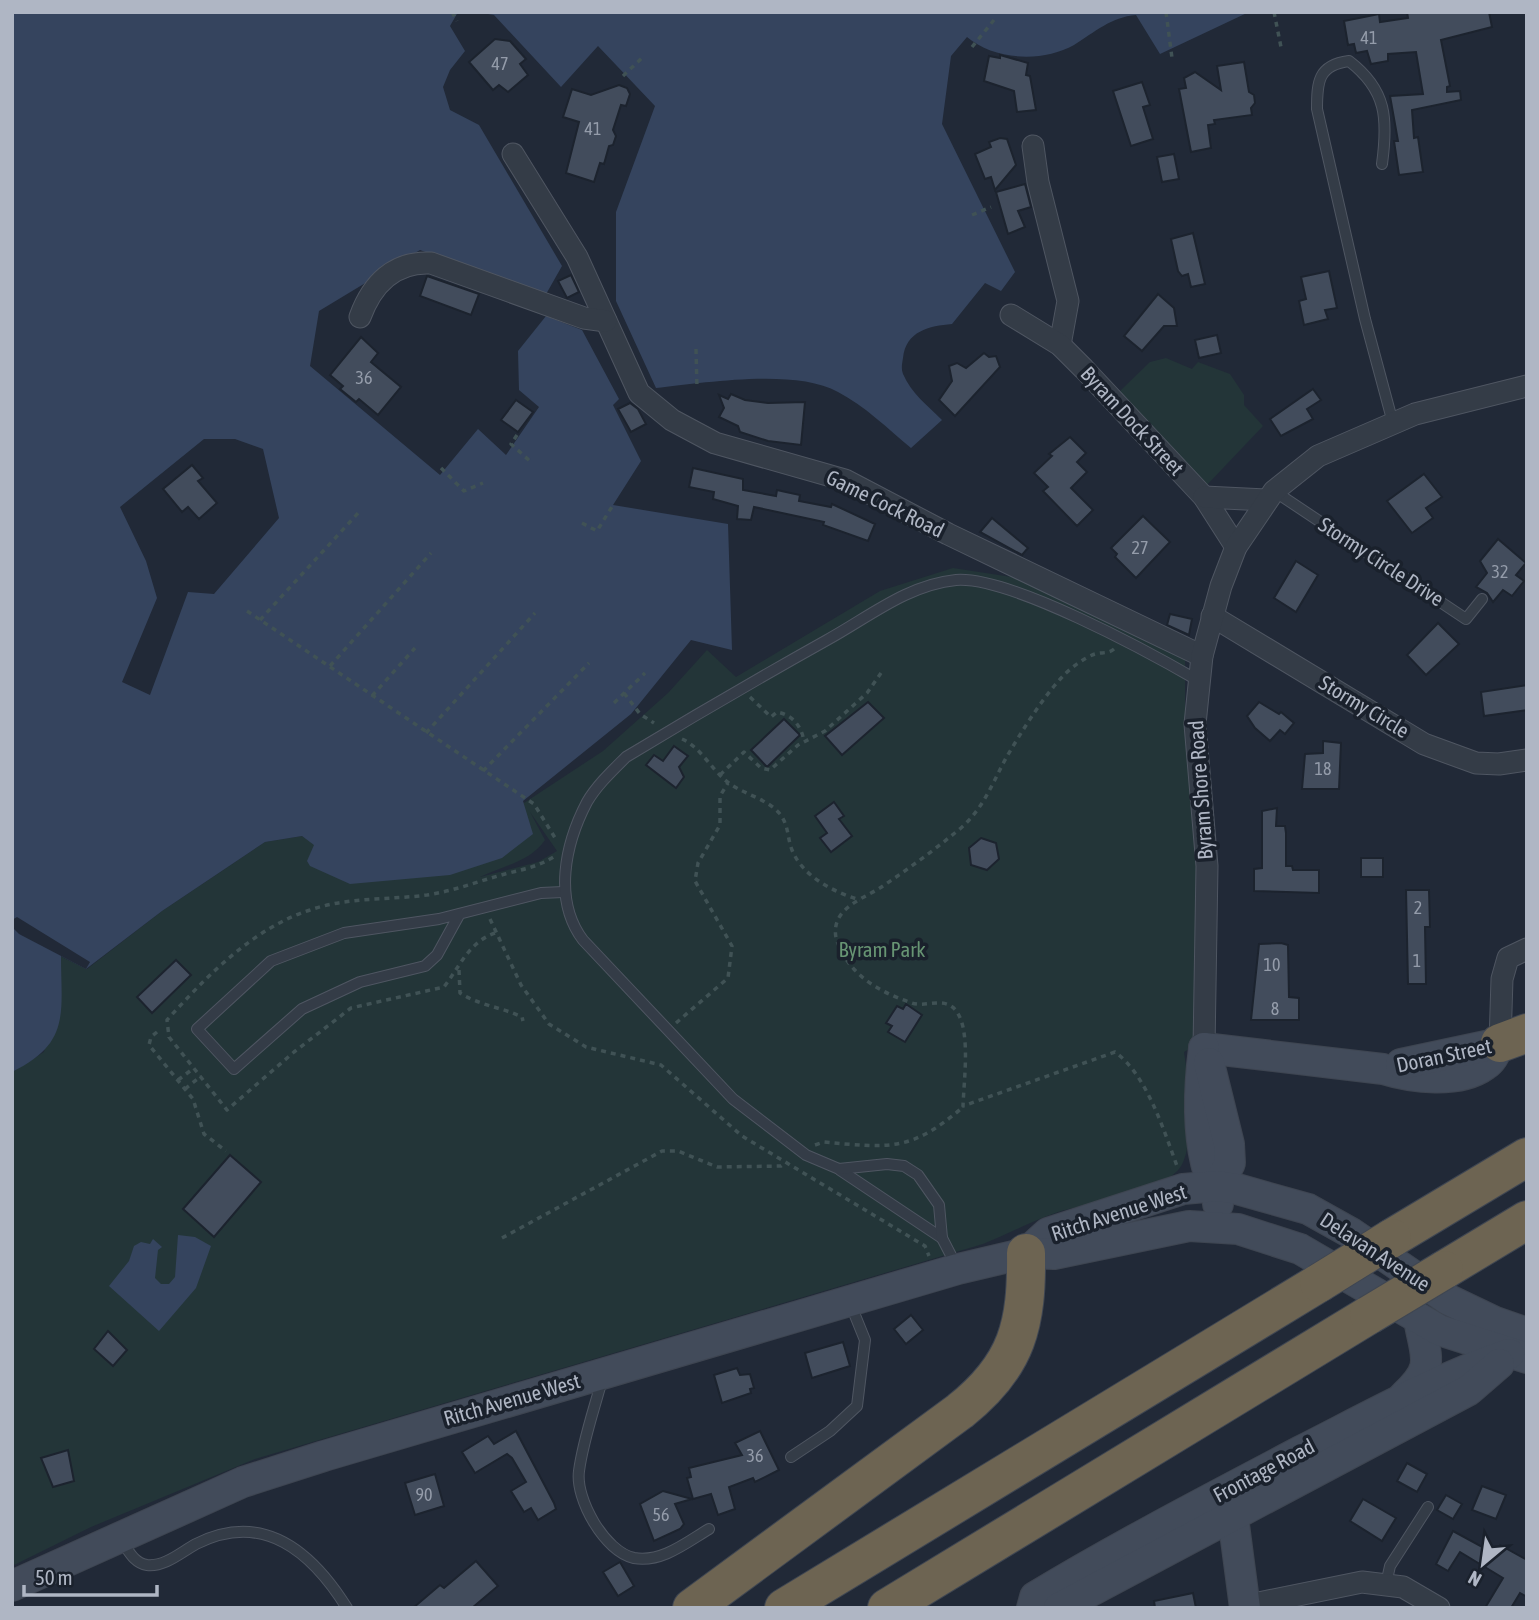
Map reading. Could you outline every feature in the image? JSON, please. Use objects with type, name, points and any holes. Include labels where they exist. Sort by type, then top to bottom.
[{"type":"highway","points":[[784,1608],[1527,1157]]},
{"type":"highway","points":[[887,1608],[1527,1220]]},
{"type":"highway","points":[[692,1608],[960,1410],[987,1387],[1008,1357],[1022,1322],[1027,1301],[1026,1253]]},
{"type":"main road","name":"Doran Street","points":[[1204,1048],[1383,1069],[1513,1038]]},
{"type":"main road","name":"Byram Shore Road","points":[[1204,1048],[1229,1144],[1230,1163],[1217,1186],[1219,1228]]},
{"type":"main road","name":"Ritch Avenue West","points":[[1026,1253],[1048,1233],[1183,1189],[1217,1186]]},
{"type":"main road","name":"Delavan Avenue","points":[[1217,1186],[1268,1196],[1308,1209],[1351,1233],[1449,1300],[1494,1322],[1522,1347]]},
{"type":"main road","name":"Ritch Avenue West","points":[[12,1586],[243,1482],[848,1299],[1026,1253],[1054,1254],[1189,1226],[1219,1228]]},
{"type":"main road","name":"Delavan Avenue","points":[[1219,1228],[1257,1233],[1300,1249],[1419,1319],[1458,1337],[1522,1347]]},
{"type":"main road","points":[[1403,1398],[1418,1384],[1426,1366],[1427,1346],[1419,1319]]},
{"type":"main road","name":"Frontage Road","points":[[1032,1608],[1035,1597],[1062,1579],[1231,1488],[1403,1398],[1522,1347]]},
{"type":"main road","name":"Frontage Road","points":[[1059,1608],[1231,1519],[1469,1390],[1522,1347]]},
{"type":"main road","points":[[1231,1488],[1231,1519],[1245,1607]]},
{"type":"street","points":[[1033,146],[1038,181],[1068,301],[1060,345]]},
{"type":"street","name":"Game Cock Road","points":[[513,154],[577,257],[639,393],[672,420],[701,438],[845,480],[948,534],[1202,656]]},
{"type":"street","points":[[360,317],[369,293],[388,274],[416,262],[431,263],[584,318],[606,321]]},
{"type":"street","name":"Byram Dock Street","points":[[1011,315],[1060,345],[1204,497],[1236,547]]},
{"type":"street","name":"Byram Shore Road","points":[[1204,1048],[1207,866],[1195,748],[1199,681],[1212,616],[1236,547],[1270,495],[1318,456],[1393,423],[1441,406],[1527,386]]},
{"type":"street","points":[[1204,497],[1270,495]]},
{"type":"street","name":"Stormy Circle","points":[[1212,616],[1424,744],[1476,763],[1527,761]]},
{"type":"street","points":[[1513,1038],[1502,979],[1508,958],[1527,949]]},
{"type":"street","points":[[1245,1607],[1362,1582],[1403,1587],[1427,1605]]},
{"type":"lane","points":[[1382,164],[1386,134],[1381,98],[1366,74],[1349,61],[1335,63],[1324,70],[1317,81],[1317,109],[1365,319],[1393,423]]},
{"type":"lane","name":"Stormy Circle Drive","points":[[1270,495],[1466,619],[1482,599]]},
{"type":"lane","points":[[942,1238],[839,1169],[800,1150],[733,1099],[667,1031],[572,925],[564,891],[572,848],[587,802],[626,757],[903,594],[956,580],[979,582],[1025,596],[1132,644],[1199,681]]},
{"type":"lane","points":[[459,915],[437,955],[425,966],[360,982],[302,1009],[234,1069],[197,1030],[271,961],[344,933],[459,915],[541,893],[564,891]]},
{"type":"lane","points":[[839,1169],[887,1164],[904,1166],[918,1175],[939,1205],[942,1238],[958,1269]]},
{"type":"lane","points":[[791,1457],[830,1431],[857,1406],[865,1340],[848,1299]]},
{"type":"lane","points":[[603,1373],[578,1474],[589,1519],[613,1544],[634,1558],[667,1554],[709,1529]]},
{"type":"lane","points":[[1386,1584],[1390,1566],[1429,1507]]},
{"type":"lane","points":[[118,1536],[136,1561],[148,1565],[168,1561],[198,1544],[234,1531],[265,1534],[291,1544],[331,1583],[347,1608]]},
{"type":"path","points":[[452,12],[457,21]]},
{"type":"path","points":[[1166,12],[1172,58]]},
{"type":"path","points":[[1274,12],[1281,47]]},
{"type":"path","points":[[972,47],[994,20]]},
{"type":"path","points":[[623,76],[644,56]]},
{"type":"path","points":[[972,215],[991,206]]},
{"type":"path","points":[[696,349],[697,389]]},
{"type":"path","points":[[517,435],[511,444],[531,462]]},
{"type":"path","points":[[441,468],[464,491],[484,483]]},
{"type":"path","points":[[582,523],[597,531],[613,505]]},
{"type":"path","points":[[260,620],[360,511]]},
{"type":"path","points":[[329,667],[431,553]]},
{"type":"path","points":[[247,611],[534,804],[559,845],[558,854],[540,866],[428,895],[374,898],[310,910],[253,939],[200,983],[167,1020],[169,1037],[227,1110],[293,1052],[351,1008],[444,987],[480,938],[495,933]]},
{"type":"path","points":[[426,733],[535,613]]},
{"type":"path","points":[[372,696],[415,648]]},
{"type":"path","points":[[963,1106],[963,1036],[958,1015],[946,1004],[936,1000],[914,1004],[868,983],[839,946],[835,926],[841,914],[958,832],[976,814],[988,797],[1010,752],[1065,674],[1094,654],[1105,653]]},
{"type":"path","points":[[483,771],[589,663]]},
{"type":"path","points":[[614,703],[645,673]]},
{"type":"path","points":[[720,775],[744,752],[761,768],[770,771],[867,694],[881,674]]},
{"type":"path","points":[[741,688],[771,717],[777,712],[793,719],[803,731],[804,742]]},
{"type":"path","points":[[624,693],[640,714],[691,743],[728,783],[779,813],[789,830],[791,849],[815,877],[828,888],[860,900]]},
{"type":"path","points":[[667,1031],[727,978],[732,946],[695,881],[698,863],[720,825],[720,796],[728,783]]},
{"type":"path","points":[[559,845],[572,848]]},
{"type":"path","points":[[486,907],[495,933],[521,985],[549,1024],[586,1047],[661,1065],[742,1136],[925,1246],[930,1259]]},
{"type":"path","points":[[458,968],[460,993],[472,1001],[501,1007],[523,1021]]},
{"type":"path","points":[[157,1032],[151,1037],[149,1045],[193,1099],[204,1134],[226,1151]]},
{"type":"path","points":[[502,1238],[662,1151],[678,1151],[717,1167],[781,1166],[800,1150],[824,1142],[890,1147],[915,1140],[944,1123],[963,1106],[1115,1052],[1126,1063],[1158,1113],[1177,1168]]},
{"type":"path","points":[[178,1080],[194,1068]]},
{"type":"path","points":[[185,1089],[201,1076]]},
{"type":"green space","points":[[1166,358],[1192,369],[1198,362],[1230,374],[1244,395],[1244,405],[1263,426],[1205,487],[1124,405],[1120,391],[1150,362]]},
{"type":"green space","name":"Byram Park","points":[[953,568],[1024,579],[1185,658],[1185,739],[1197,841],[1198,891],[1194,1046],[1184,1052],[1189,1095],[1188,1146],[1179,1169],[1156,1185],[1058,1212],[983,1244],[255,1459],[91,1527],[12,1566],[12,1072],[44,1052],[60,956],[87,969],[162,911],[265,842],[302,836],[314,844],[329,833],[104,815],[483,843],[524,803],[603,751],[668,693],[707,650],[736,677],[880,591]],"holes":[[[530,812],[557,851],[538,862],[480,877],[532,854],[545,840]]]},
{"type":"water","points":[[12,12],[458,12],[450,26],[465,51],[450,70],[443,87],[450,110],[479,125],[562,266],[545,296],[420,250],[319,311],[310,366],[440,475],[478,429],[506,455],[539,407],[519,390],[518,351],[546,316],[582,330],[619,399],[613,405],[641,461],[613,505],[728,524],[732,650],[691,640],[631,714],[523,801],[533,834],[502,858],[450,875],[350,884],[310,866],[307,861],[314,845],[302,836],[265,842],[162,911],[86,969],[61,956],[62,994],[59,1024],[45,1050],[12,1072]],"holes":[[[204,439],[235,439],[263,449],[279,518],[214,594],[188,592],[150,695],[122,682],[157,598],[146,561],[120,507]]]},
{"type":"water","points":[[476,12],[1249,12],[1160,54],[1136,15],[1111,22],[1074,45],[1048,55],[1004,54],[978,45],[967,37],[951,56],[942,124],[1015,272],[1001,291],[985,283],[952,324],[927,329],[909,342],[903,358],[903,374],[915,393],[942,420],[911,448],[858,404],[820,385],[798,381],[749,379],[656,388],[616,301],[616,212],[655,106],[598,46],[561,87],[494,15]]},
{"type":"water","points":[[178,1235],[195,1237],[211,1246],[196,1288],[159,1331],[109,1286],[129,1261],[134,1246],[141,1242],[150,1244],[153,1239],[162,1247],[158,1250],[155,1278],[161,1284],[169,1284],[175,1277]]},
{"type":"pier","points":[[17,917],[90,962],[86,969],[19,934],[12,927],[12,920]]},
{"type":"building","points":[[1407,12],[1489,12],[1492,27],[1441,40],[1450,86],[1447,87],[1447,92],[1460,91],[1461,100],[1412,110],[1414,138],[1418,137],[1423,172],[1399,175],[1394,141],[1398,141],[1390,96],[1423,94],[1416,52],[1388,54],[1388,61],[1371,64],[1367,51],[1356,53],[1354,44],[1348,45],[1344,21],[1379,14],[1380,22],[1408,18]]},
{"type":"building","points":[[495,39],[510,41],[526,59],[520,64],[528,75],[508,92],[499,85],[493,90],[469,62]]},
{"type":"building","points":[[1000,55],[1028,63],[1026,75],[1030,76],[1036,110],[1017,112],[1014,91],[984,81],[989,56],[1000,58]]},
{"type":"building","points":[[1244,62],[1249,92],[1254,95],[1252,115],[1214,120],[1215,124],[1208,125],[1211,148],[1191,152],[1179,89],[1186,88],[1184,78],[1195,72],[1221,90],[1217,66]]},
{"type":"building","points":[[1142,82],[1150,105],[1143,107],[1153,139],[1131,146],[1113,91]]},
{"type":"building","points":[[619,85],[627,88],[630,94],[626,106],[621,105],[613,130],[616,136],[613,145],[609,146],[604,164],[600,163],[594,182],[566,173],[579,122],[563,117],[572,89],[591,95]]},
{"type":"building","points":[[1000,138],[1007,139],[1016,165],[995,190],[991,177],[985,179],[975,154],[991,147],[989,142]]},
{"type":"building","points":[[1174,154],[1179,179],[1162,182],[1157,157]]},
{"type":"building","points":[[1025,184],[1031,207],[1018,211],[1025,227],[1008,234],[996,192]]},
{"type":"building","points":[[1193,233],[1205,284],[1191,287],[1188,274],[1182,276],[1178,271],[1171,239]]},
{"type":"building","points":[[1329,271],[1337,308],[1325,310],[1328,319],[1304,325],[1299,301],[1306,299],[1301,277]]},
{"type":"building","points":[[571,275],[579,292],[567,298],[558,281]]},
{"type":"building","points":[[427,276],[479,294],[471,315],[420,296]]},
{"type":"building","points":[[1158,294],[1174,308],[1177,326],[1164,326],[1142,351],[1124,336]]},
{"type":"building","points":[[1217,335],[1221,353],[1199,358],[1195,340]]},
{"type":"building","points":[[361,337],[378,353],[371,362],[401,387],[378,415],[359,399],[356,402],[340,389],[343,386],[330,375]]},
{"type":"building","points":[[984,353],[989,357],[996,356],[1000,367],[955,416],[939,400],[952,381],[949,366],[957,363],[966,368]]},
{"type":"building","points":[[1313,389],[1321,400],[1307,409],[1313,419],[1281,436],[1270,419]]},
{"type":"building","points":[[731,394],[745,400],[768,403],[805,402],[801,445],[768,441],[740,432],[738,426],[719,417],[724,408],[719,395],[728,399]]},
{"type":"building","points":[[516,400],[533,412],[518,432],[501,420]]},
{"type":"building","points":[[630,403],[638,409],[646,424],[631,432],[618,409]]},
{"type":"building","points":[[1070,437],[1086,453],[1077,462],[1087,472],[1071,488],[1093,510],[1077,526],[1043,491],[1048,487],[1034,473],[1052,456],[1049,454]]},
{"type":"building","points":[[192,465],[203,478],[198,481],[217,503],[199,519],[188,507],[182,512],[163,489]]},
{"type":"building","points":[[693,468],[743,479],[743,490],[776,496],[777,490],[800,495],[799,501],[831,507],[832,504],[875,524],[868,541],[823,525],[824,522],[754,507],[751,520],[737,519],[738,506],[713,499],[714,492],[689,487]]},
{"type":"building","points":[[1424,474],[1442,497],[1426,508],[1433,518],[1412,533],[1387,501]]},
{"type":"building","points":[[1143,516],[1170,542],[1136,578],[1115,557],[1117,554],[1111,548]]},
{"type":"building","points":[[992,518],[1028,548],[1022,555],[980,532]]},
{"type":"building","points":[[1498,539],[1526,563],[1516,575],[1524,581],[1512,596],[1503,590],[1493,602],[1487,593],[1476,587],[1487,573],[1480,561]]},
{"type":"building","points":[[1296,561],[1318,575],[1296,612],[1274,598]]},
{"type":"building","points":[[1170,614],[1192,619],[1189,635],[1167,625]]},
{"type":"building","points":[[1438,623],[1459,644],[1426,675],[1407,655]]},
{"type":"building","points":[[1527,685],[1527,710],[1484,716],[1481,692]]},
{"type":"building","points":[[868,702],[884,718],[842,755],[825,736]]},
{"type":"building","points":[[1259,702],[1279,714],[1281,712],[1294,723],[1285,734],[1280,730],[1270,741],[1255,728],[1247,716]]},
{"type":"building","points":[[784,719],[800,735],[767,767],[751,750]]},
{"type":"building","points":[[1323,741],[1341,743],[1339,789],[1302,789],[1305,754],[1323,753]]},
{"type":"building","points":[[674,746],[688,756],[679,767],[684,777],[676,788],[646,765],[654,755],[663,761]]},
{"type":"building","points":[[834,802],[844,816],[839,819],[852,836],[831,852],[820,838],[827,833],[815,816]]},
{"type":"building","points":[[1277,808],[1276,826],[1285,826],[1286,866],[1292,866],[1293,870],[1319,870],[1319,893],[1254,891],[1254,869],[1262,868],[1262,811]]},
{"type":"building","points":[[981,838],[996,843],[999,859],[987,870],[971,865],[969,848]]},
{"type":"building","points":[[1361,858],[1383,858],[1383,877],[1361,877]]},
{"type":"building","points":[[1406,890],[1429,890],[1430,927],[1425,927],[1426,984],[1408,984]]},
{"type":"building","points":[[1259,944],[1288,945],[1289,997],[1299,998],[1299,1020],[1251,1020]]},
{"type":"building","points":[[176,960],[191,975],[152,1013],[137,997]]},
{"type":"building","points":[[906,1004],[922,1015],[905,1042],[888,1032],[892,1026],[886,1023],[897,1006],[903,1009]]},
{"type":"building","points":[[230,1155],[261,1182],[214,1237],[183,1209]]},
{"type":"building","points":[[911,1315],[923,1330],[906,1344],[894,1329]]},
{"type":"building","points":[[108,1331],[127,1350],[113,1366],[94,1349]]},
{"type":"building","points":[[843,1342],[850,1366],[812,1378],[805,1353]]},
{"type":"building","points":[[737,1368],[740,1375],[750,1374],[754,1388],[750,1389],[751,1393],[722,1403],[714,1375]]},
{"type":"building","points":[[516,1431],[556,1509],[538,1520],[531,1508],[524,1512],[511,1491],[526,1482],[512,1458],[507,1454],[475,1473],[462,1452],[488,1436],[494,1444]]},
{"type":"building","points":[[760,1431],[779,1470],[755,1482],[753,1478],[729,1487],[735,1509],[718,1515],[711,1494],[693,1499],[687,1478],[691,1477],[689,1468],[742,1455],[735,1443]]},
{"type":"building","points":[[68,1450],[74,1481],[53,1487],[41,1458]]},
{"type":"building","points":[[1407,1463],[1427,1474],[1417,1492],[1397,1481]]},
{"type":"building","points":[[435,1474],[444,1506],[415,1515],[405,1483]]},
{"type":"building","points":[[1482,1486],[1506,1495],[1496,1519],[1472,1510]]},
{"type":"building","points":[[663,1491],[692,1499],[675,1504],[684,1524],[680,1529],[654,1541],[640,1504]]},
{"type":"building","points":[[1446,1495],[1462,1504],[1453,1519],[1437,1510]]},
{"type":"building","points":[[1363,1499],[1396,1518],[1382,1541],[1350,1521]]},
{"type":"building","points":[[1453,1531],[1495,1554],[1500,1545],[1527,1560],[1527,1597],[1520,1593],[1511,1608],[1485,1608],[1503,1578],[1460,1552],[1448,1571],[1436,1564]]},
{"type":"building","points":[[476,1561],[498,1586],[472,1608],[413,1608],[440,1585],[444,1588]]},
{"type":"building","points":[[620,1562],[634,1586],[618,1596],[603,1572]]},
{"type":"building","points":[[1193,1593],[1196,1608],[1155,1608],[1154,1601]]}]
